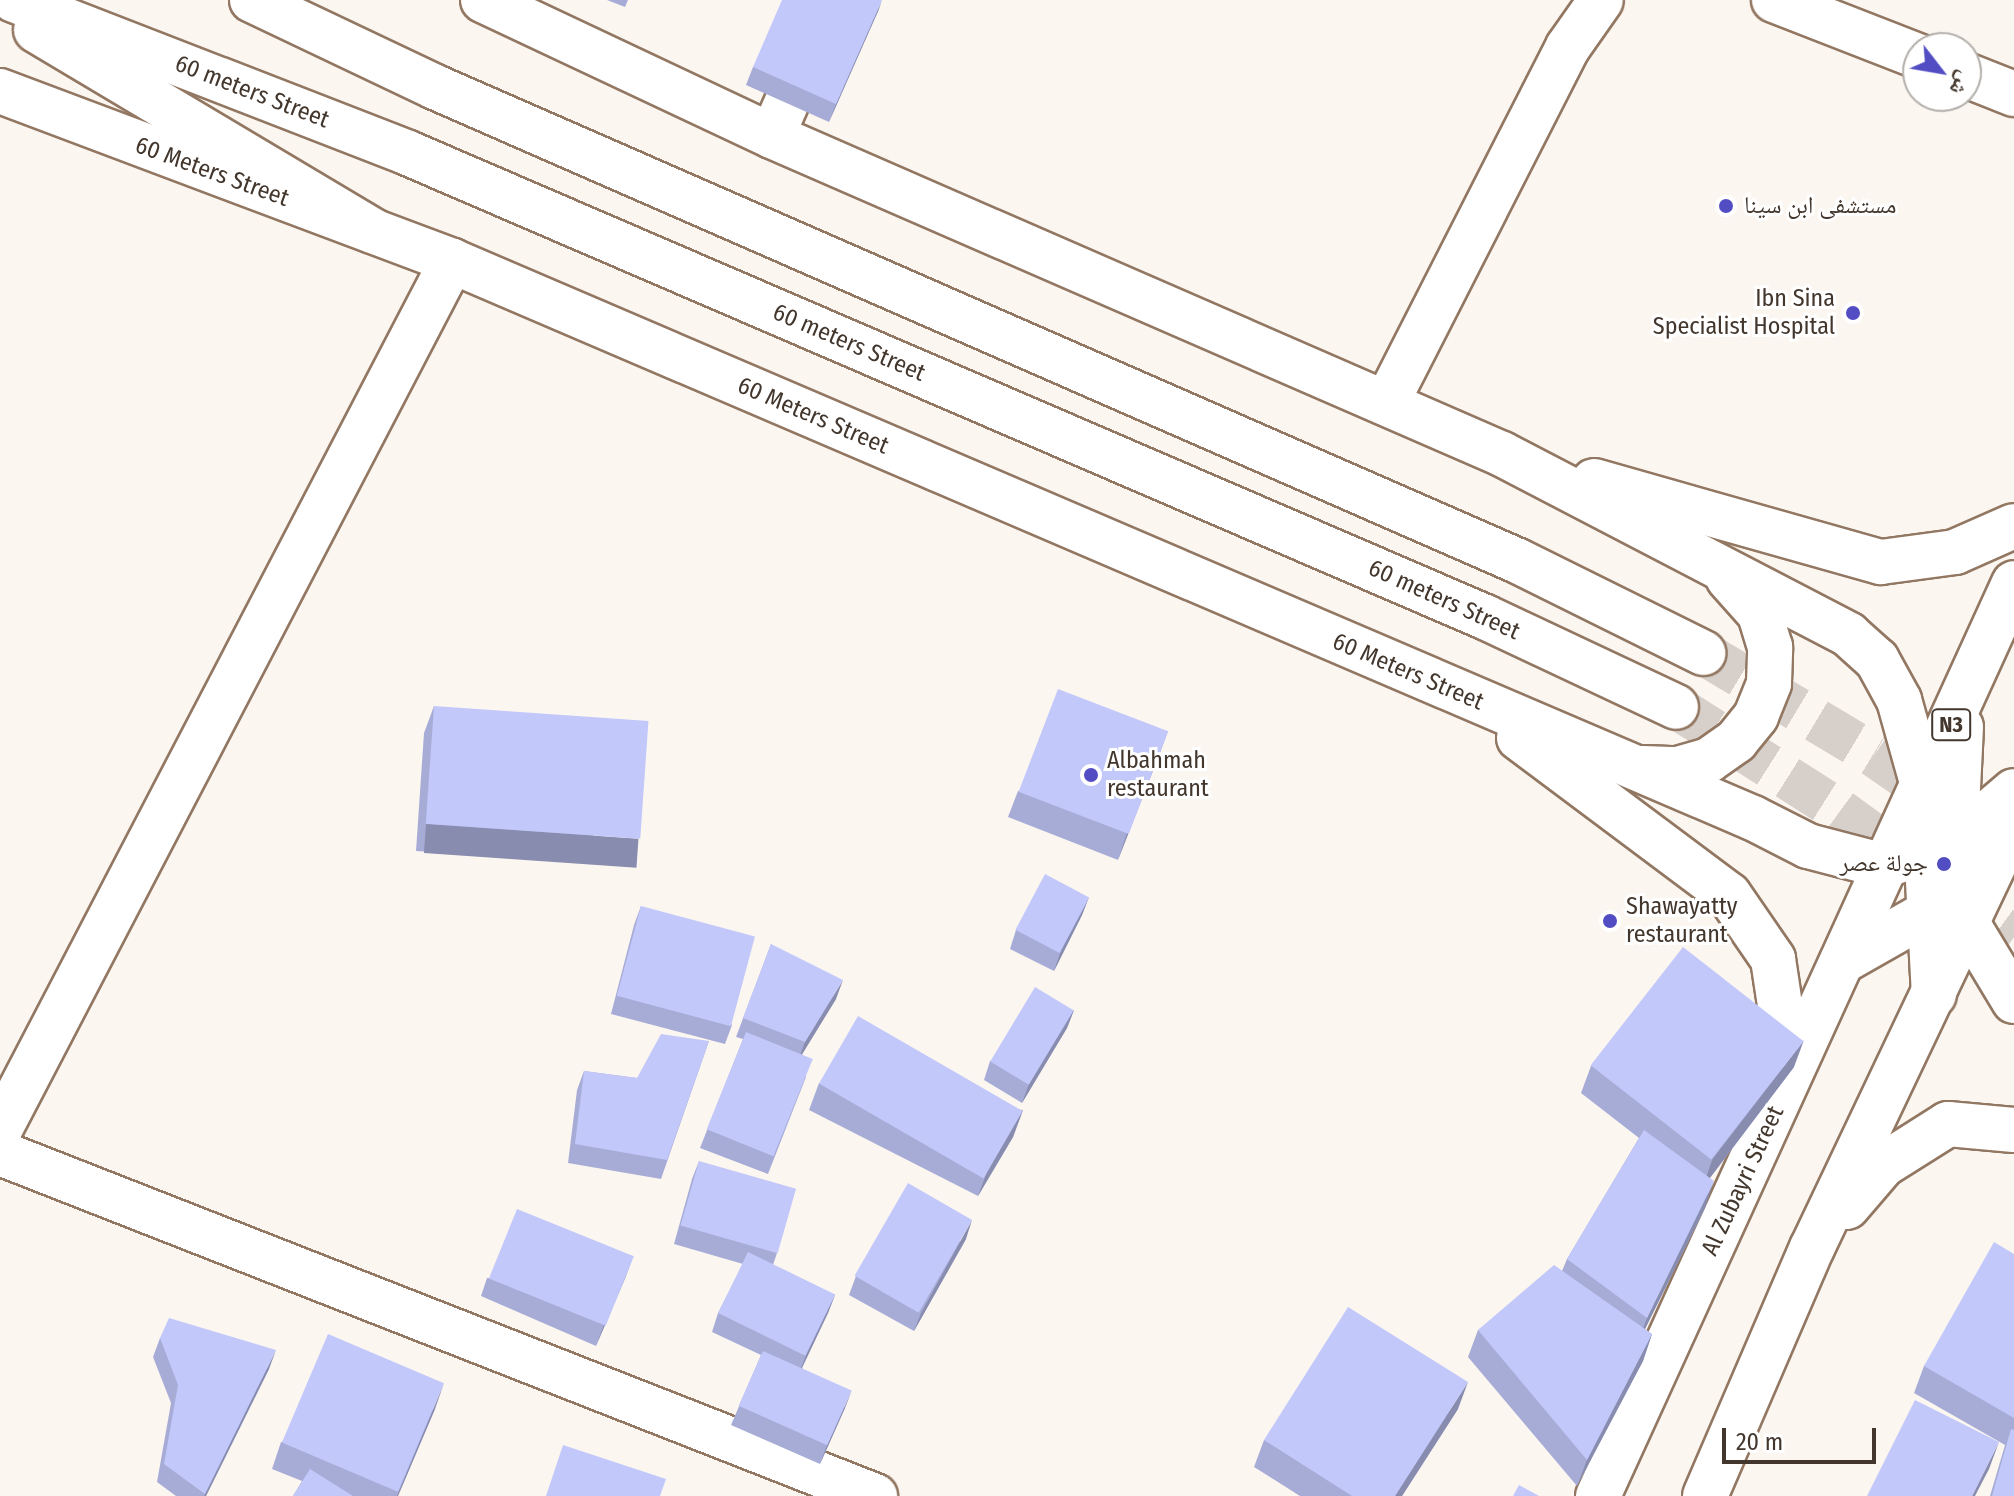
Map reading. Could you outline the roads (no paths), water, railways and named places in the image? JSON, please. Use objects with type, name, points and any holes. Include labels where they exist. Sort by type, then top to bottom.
[{"type":"main road","name":"60 meters Street","points":[[14,0],[423,159],[1471,611],[1676,707]]},
{"type":"main road","points":[[252,0],[435,87],[1518,561],[1703,653]]},
{"type":"main road","points":[[483,0],[772,136],[1502,454],[1849,635],[1877,660],[1899,700],[1943,845],[1972,897],[2014,1001]]},
{"type":"main road","points":[[772,136],[811,47],[820,0]]},
{"type":"main road","points":[[1387,402],[1568,47],[1601,0]]},
{"type":"main road","points":[[1774,0],[1902,50]]},
{"type":"main road","points":[[0,8],[175,117],[373,231]]},
{"type":"main road","points":[[1982,81],[2014,94]]},
{"type":"main road","name":"60 Meters Street","points":[[0,91],[452,261],[1617,761]]},
{"type":"main road","points":[[0,1129],[452,261]]},
{"type":"main road","points":[[1502,454],[1881,562],[1955,552],[2014,526]]},
{"type":"main road","points":[[1617,761],[1645,769],[1678,769],[1709,760],[1736,741],[1756,716],[1769,683],[1770,647],[1763,625],[1738,585],[1708,564]]},
{"type":"main road","name":"N3","points":[[1885,866],[2014,583]]},
{"type":"main road","points":[[1455,692],[1729,895],[1773,959],[1783,1025],[1779,1102]]},
{"type":"main road","points":[[1943,845],[1962,701]]},
{"type":"main road","points":[[1617,761],[1808,846],[1885,866],[1943,845],[2014,791]]},
{"type":"main road","points":[[1705,1496],[1812,1248],[1934,995],[1972,897],[2014,822]]},
{"type":"main road","name":"Al Zubayri Street","points":[[1598,1496],[1885,866]]},
{"type":"main road","points":[[1843,961],[1972,897]]},
{"type":"main road","points":[[1812,1248],[1883,1165],[1948,1124],[2014,1130]]},
{"type":"main road","points":[[0,1153],[875,1496]]},
{"type":"tunnel","points":[[1703,653],[1874,755],[1943,803]]},
{"type":"tunnel","points":[[1676,707],[1840,811],[2014,938]]},
{"type":"place","name":"مستشفى ابن سينا","points":[[1726,206]]},
{"type":"place","name":"Ibn Sina Specialist Hospital","points":[[1853,313]]},
{"type":"place","name":"Albahmah restaurant","points":[[1091,775]]},
{"type":"place","name":"جولة عصر","points":[[1944,864]]},
{"type":"place","name":"Shawayatty restaurant","points":[[1610,921]]}]
